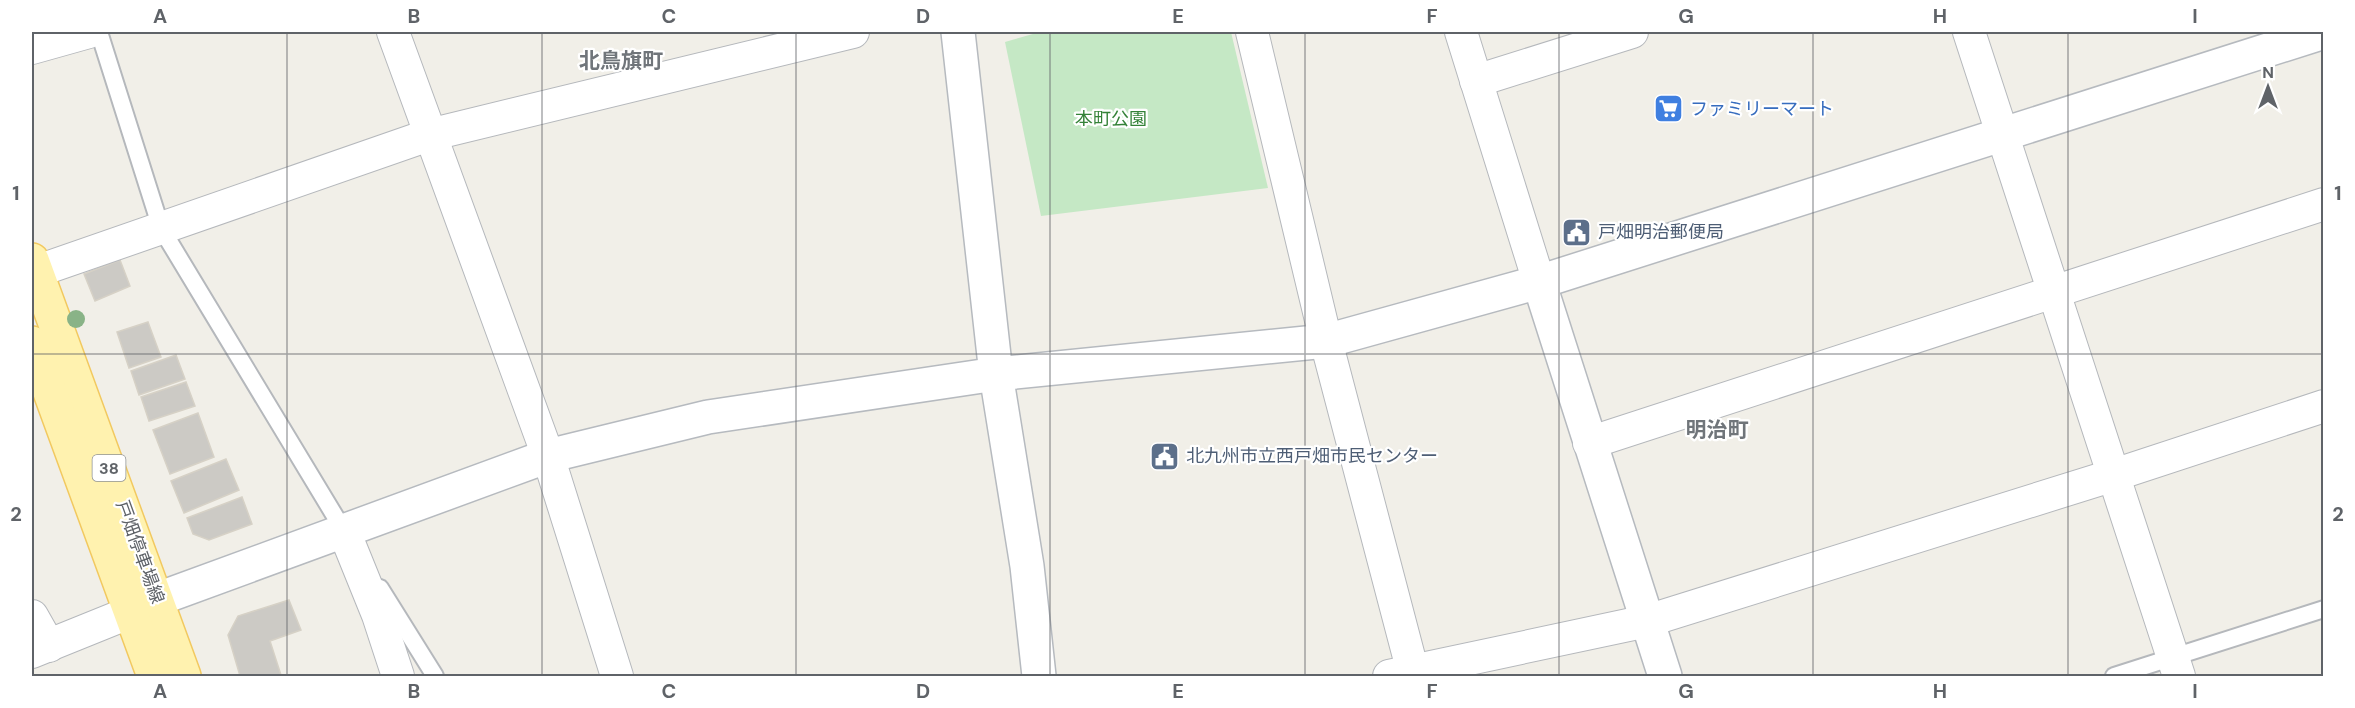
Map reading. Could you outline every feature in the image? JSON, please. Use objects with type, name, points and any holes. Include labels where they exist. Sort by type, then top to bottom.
[{"type":"main road","name":"戸畑停車場線","points":[[33,268],[144,606],[154,676]]},
{"type":"main road","name":"戸畑停車場線","points":[[32,343],[144,606],[184,676]]},
{"type":"street","points":[[32,48],[89,32]]},
{"type":"street","points":[[393,32],[548,456],[616,676]]},
{"type":"street","points":[[33,268],[161,228],[429,135],[853,32]]},
{"type":"street","points":[[958,32],[996,374],[1027,566],[1040,676]]},
{"type":"street","points":[[1252,32],[1405,675],[1647,621],[2114,475],[2324,406]]},
{"type":"street","points":[[1461,32],[1589,443],[1665,676]]},
{"type":"street","points":[[1476,81],[1632,32]]},
{"type":"street","points":[[1969,32],[2176,667]]},
{"type":"street","points":[[37,650],[144,606],[548,456],[708,417],[996,374],[1326,341],[1539,282],[2324,32]]},
{"type":"street","points":[[1589,443],[2053,290],[2324,204]]},
{"type":"street","points":[[344,531],[378,615],[398,676]]},
{"type":"street","points":[[32,616],[37,650],[37,676]]},
{"type":"lane","points":[[99,32],[161,228],[344,531],[435,676]]},
{"type":"lane","points":[[2114,676],[2176,667],[2324,609]]},
{"type":"green space","name":"本町公園","points":[[1040,32],[1231,32],[1268,188],[1041,216],[1005,42]]},
{"type":"building","points":[[120,260],[130,286],[95,301],[84,274]]},
{"type":"building","points":[[148,322],[161,357],[129,368],[117,332]]},
{"type":"building","points":[[176,355],[185,379],[139,395],[131,371]]},
{"type":"building","points":[[186,382],[195,406],[149,421],[141,397]]},
{"type":"building","points":[[198,413],[214,457],[170,474],[153,430]]},
{"type":"building","points":[[226,459],[239,490],[184,513],[171,481]]},
{"type":"building","points":[[242,497],[252,524],[209,540],[193,534],[187,518]]},
{"type":"building","points":[[289,600],[301,630],[270,641],[281,675],[240,676],[228,635],[238,616]]},
{"type":"place","name":"ファミリーマート","points":[[1669,109]]},
{"type":"place","name":"戸畑明治郵便局","points":[[1577,232]]},
{"type":"place","name":"北九州市立西戸畑市民センター","points":[[1165,456]]},
{"type":"district","name":"北鳥旗町","points":[[621,61]]},
{"type":"district","name":"明治町","points":[[1717,430]]}]
